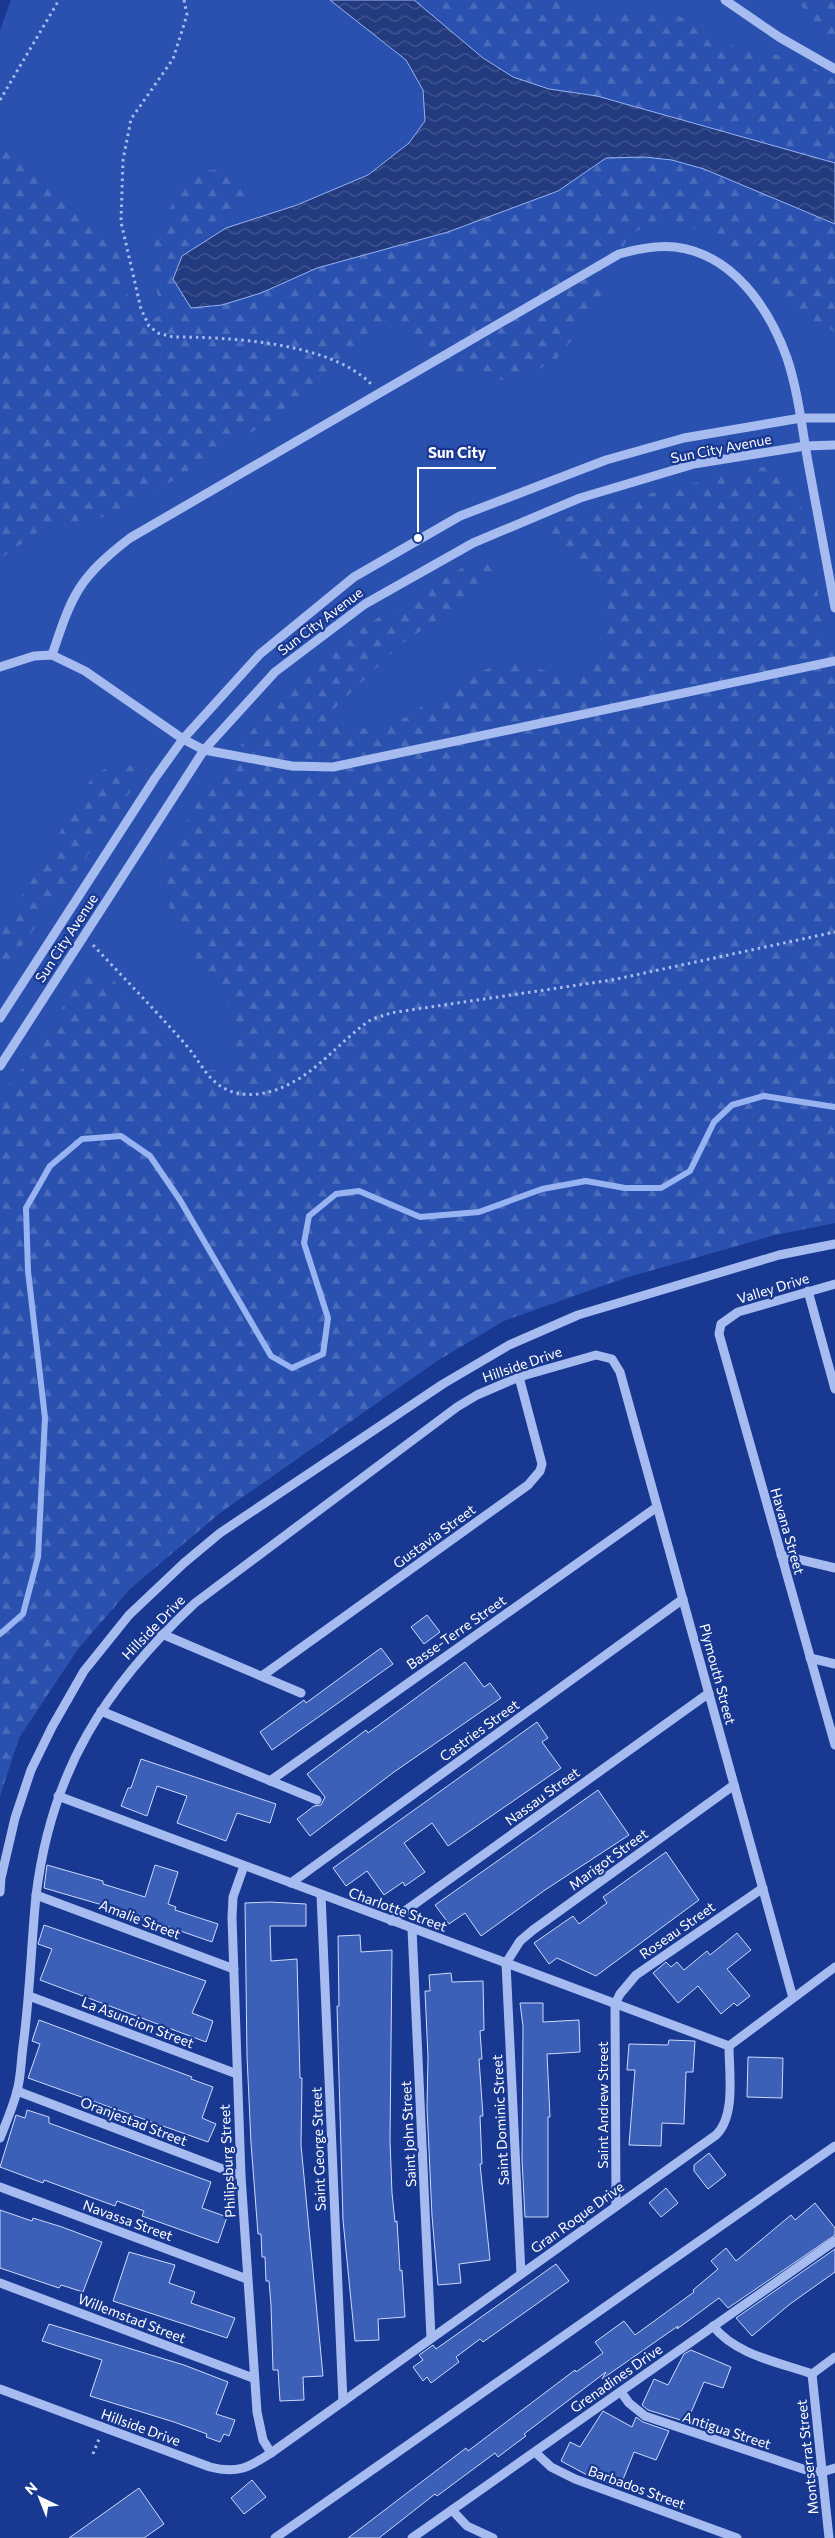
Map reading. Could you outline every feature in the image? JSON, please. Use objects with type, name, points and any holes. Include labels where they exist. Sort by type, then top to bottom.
[{"type":"street","points":[[725,0],[779,36],[835,69]]},
{"type":"street","points":[[52,655],[68,606],[79,587],[91,570],[130,538],[619,254],[647,247],[675,247],[698,254],[722,265],[745,284],[765,309],[787,359],[800,418],[835,608]]},
{"type":"street","name":"Sun City Avenue","points":[[0,1018],[155,778],[184,739],[260,654],[354,577],[460,516],[624,455],[684,438],[800,418],[835,418]]},
{"type":"street","name":"Sun City Avenue","points":[[0,1066],[204,750],[275,672],[365,604],[473,543],[580,498],[694,464],[805,446],[835,445]]},
{"type":"street","points":[[0,667],[34,656],[52,655],[85,670],[184,739],[204,750],[292,766],[333,768],[835,661]]},
{"type":"street","points":[[0,1892],[1,1878],[15,1818],[31,1770],[52,1727],[84,1671],[129,1615],[184,1563],[220,1534],[443,1384],[510,1346],[578,1315],[779,1255],[835,1244]]},
{"type":"street","name":"Valley Drive","points":[[721,1324],[738,1312],[835,1284]]},
{"type":"street","points":[[808,1291],[835,1389]]},
{"type":"street","name":"Havana Street","points":[[721,1324],[720,1342],[835,1745]]},
{"type":"street","name":"Hillside Drive","points":[[0,2138],[17,2091],[29,1996],[36,1895],[44,1848],[58,1796],[71,1762],[120,1683],[162,1634],[194,1603],[254,1556],[457,1407],[477,1394],[519,1377],[596,1355],[612,1359]]},
{"type":"street","name":"Plymouth Street","points":[[612,1359],[620,1372],[793,1998]]},
{"type":"street","name":"Gustavia Street","points":[[262,1676],[528,1486],[535,1478],[542,1464],[519,1377]]},
{"type":"street","name":"Basse-Terre Street","points":[[270,1781],[658,1507]]},
{"type":"street","points":[[781,1555],[835,1568]]},
{"type":"street","name":"Castries Street","points":[[291,1883],[683,1599]]},
{"type":"street","points":[[162,1634],[301,1693]]},
{"type":"street","points":[[810,1658],[835,1664]]},
{"type":"street","name":"Nassau Street","points":[[391,1921],[709,1693]]},
{"type":"street","points":[[101,1711],[317,1800]]},
{"type":"street","name":"Marigot Street","points":[[506,1964],[516,1946],[533,1930],[734,1785]]},
{"type":"street","name":"Charlotte Street","points":[[58,1796],[729,2046]]},
{"type":"street","name":"Philipsburg Street","points":[[244,1866],[233,1897],[241,2176],[254,2378],[260,2429],[271,2453]]},
{"type":"street","name":"Roseau Street","points":[[615,2004],[620,1994],[636,1975],[763,1888]]},
{"type":"street","name":"Amalie Street","points":[[36,1895],[234,1969]]},
{"type":"street","name":"Saint George Street","points":[[322,1895],[343,2402]]},
{"type":"street","name":"Saint John Street","points":[[412,1929],[431,2338]]},
{"type":"street","name":"Saint Dominic Street","points":[[506,1964],[521,2274]]},
{"type":"street","points":[[729,2046],[835,1967]]},
{"type":"street","name":"La Asuncion Street","points":[[29,1996],[237,2074]]},
{"type":"street","name":"Saint Andrew Street","points":[[615,2004],[616,2206]]},
{"type":"street","name":"Gran Roque Drive","points":[[271,2453],[716,2135],[725,2126],[729,2112],[729,2046]]},
{"type":"street","name":"Oranjestad Street","points":[[17,2091],[241,2176]]},
{"type":"street","points":[[275,2538],[835,2146]]},
{"type":"street","name":"Navassa Street","points":[[0,2187],[247,2279]]},
{"type":"street","name":"Grenadines Drive","points":[[412,2538],[835,2241]]},
{"type":"street","name":"Willemstad Street","points":[[0,2283],[254,2378]]},
{"type":"street","points":[[713,2326],[720,2336],[741,2349],[812,2374],[835,2357]]},
{"type":"street","name":"Montserrat Street","points":[[812,2374],[829,2538]]},
{"type":"street","name":"Hillside Drive","points":[[0,2389],[221,2470],[234,2471],[245,2468],[271,2453]]},
{"type":"street","name":"Antigua Street","points":[[621,2392],[636,2410],[662,2423],[809,2471],[822,2472],[835,2468]]},
{"type":"street","name":"Barbados Street","points":[[535,2452],[551,2467],[575,2479],[737,2538]]},
{"type":"street","points":[[452,2510],[467,2526],[493,2538]]},
{"type":"path","points":[[0,100],[59,0]]},
{"type":"path","points":[[184,0],[187,15],[173,59],[131,119],[123,160],[121,222],[141,309],[149,326],[158,333],[173,337],[271,343],[324,357],[350,368],[364,377],[380,393]]},
{"type":"path","points":[[84,936],[188,1047],[207,1075],[217,1084],[231,1091],[252,1095],[274,1091],[295,1081],[315,1068],[370,1020],[390,1013],[612,980],[835,932]]},
{"type":"green space","points":[[11,0],[835,0],[835,1049],[0,1202],[0,30]]},
{"type":"green space","points":[[414,0],[562,0],[587,13],[647,10],[679,16],[731,45],[757,54],[779,55],[799,60],[835,80],[835,163],[597,96],[549,89],[513,77],[483,58]]},
{"type":"green space","points":[[797,0],[835,0],[835,47]]},
{"type":"green space","points":[[0,140],[90,219],[119,255],[129,302],[143,318],[156,318],[163,311],[151,267],[155,243],[161,228],[168,212],[185,185],[204,171],[225,170],[237,173],[245,182],[247,200],[242,211],[229,225],[182,256],[191,308],[222,305],[261,293],[317,268],[448,232],[558,191],[606,158],[644,157],[672,160],[704,169],[835,224],[835,332],[808,318],[738,254],[710,235],[679,223],[654,222],[629,235],[592,314],[556,360],[515,382],[460,373],[412,335],[400,328],[378,327],[343,362],[329,385],[131,506],[90,522],[47,525],[0,559]]},
{"type":"green space","points":[[762,467],[781,471],[795,491],[802,511],[827,642],[835,647],[835,1223],[775,1235],[625,1278],[504,1321],[437,1361],[220,1513],[130,1589],[78,1649],[19,1738],[0,1796],[0,1093],[23,1068],[82,978],[97,971],[112,979],[189,1066],[223,1072],[237,1067],[234,1013],[201,967],[170,910],[164,860],[199,800],[261,719],[351,634],[487,553],[496,557],[501,572],[468,599],[400,645],[331,712],[344,729],[375,728],[409,716],[451,685],[509,659],[567,678],[595,665],[609,625],[599,586],[546,538],[553,526],[581,510]]},
{"type":"green space","points":[[113,763],[134,766],[135,784],[103,834],[0,976],[0,930],[28,887],[91,779]]},
{"type":"water","points":[[330,0],[414,0],[483,58],[513,77],[549,89],[597,96],[835,163],[835,224],[704,169],[672,160],[644,157],[606,158],[558,191],[448,232],[317,268],[261,293],[222,305],[191,308],[173,279],[182,256],[226,228],[297,205],[368,175],[409,143],[425,121],[423,90],[406,60]]},
{"type":"building","points":[[427,1615],[440,1632],[424,1644],[411,1627]]},
{"type":"building","points":[[381,1648],[393,1664],[272,1750],[260,1732],[304,1700],[306,1703]]},
{"type":"building","points":[[465,1662],[484,1687],[490,1683],[501,1698],[394,1772],[310,1836],[297,1819],[314,1806],[321,1805],[325,1797],[307,1774],[366,1730],[368,1733]]},
{"type":"building","points":[[537,1722],[548,1738],[542,1742],[561,1768],[448,1846],[432,1823],[404,1843],[425,1872],[405,1886],[403,1882],[384,1895],[367,1871],[346,1886],[333,1868]]},
{"type":"building","points":[[141,1759],[276,1804],[270,1823],[237,1813],[226,1841],[177,1823],[187,1796],[157,1786],[147,1816],[121,1806],[128,1788],[131,1788]]},
{"type":"building","points":[[598,1790],[629,1835],[545,1890],[481,1936],[465,1913],[449,1924],[435,1905]]},
{"type":"building","points":[[666,1852],[699,1900],[596,1976],[557,1958],[549,1964],[534,1943],[573,1916],[579,1924],[607,1903],[603,1897]]},
{"type":"building","points":[[47,1865],[103,1881],[103,1884],[145,1897],[155,1865],[178,1872],[168,1904],[176,1907],[175,1910],[218,1924],[212,1942],[123,1911],[44,1888]]},
{"type":"building","points":[[245,1903],[306,1904],[306,1926],[270,1926],[271,1961],[297,1959],[300,2078],[302,2078],[301,2145],[323,2376],[303,2377],[304,2400],[280,2401],[278,2370],[273,2370],[269,2281],[266,2281],[265,2257],[262,2257],[261,2234],[258,2234],[251,2143],[247,2056]]},
{"type":"building","points":[[44,1925],[206,1981],[192,2013],[213,2021],[206,2042],[40,1980],[52,1949],[38,1944]]},
{"type":"building","points":[[737,1933],[751,1950],[727,1969],[750,1996],[737,2006],[734,2003],[721,2014],[698,1986],[678,2003],[653,1973],[666,1962],[671,1967],[677,1962],[684,1970],[707,1951],[710,1955]]},
{"type":"building","points":[[360,1935],[361,1952],[392,1950],[390,2141],[392,2193],[395,2222],[397,2221],[405,2317],[378,2319],[379,2340],[355,2341],[343,2220],[337,2006],[339,2006],[338,1936]]},
{"type":"building","points":[[451,1973],[452,1982],[483,1981],[484,2030],[480,2031],[482,2059],[479,2059],[483,2116],[480,2116],[482,2164],[480,2164],[490,2260],[459,2264],[461,2283],[438,2285],[432,2216],[427,2107],[428,2057],[425,1991],[430,1991],[429,1975]]},
{"type":"building","points":[[520,2003],[543,2003],[543,2022],[579,2020],[580,2052],[547,2054],[550,2117],[548,2117],[548,2217],[525,2217],[522,2160],[523,2026]]},
{"type":"building","points":[[39,2020],[192,2077],[191,2079],[213,2087],[202,2118],[216,2124],[208,2142],[28,2078],[40,2044],[32,2041]]},
{"type":"building","points":[[669,2040],[695,2041],[693,2072],[686,2072],[684,2124],[662,2123],[661,2146],[629,2145],[635,2070],[627,2070],[629,2044],[668,2045]]},
{"type":"building","points":[[748,2057],[783,2058],[782,2098],[747,2097]]},
{"type":"building","points":[[27,2110],[49,2117],[49,2123],[211,2182],[202,2208],[227,2217],[218,2243],[142,2216],[144,2211],[117,2201],[115,2206],[44,2180],[43,2183],[0,2167],[16,2115],[25,2118]]},
{"type":"building","points":[[709,2153],[726,2175],[708,2189],[694,2171],[694,2165]]},
{"type":"building","points":[[666,2188],[678,2203],[661,2217],[649,2203]]},
{"type":"building","points":[[815,2203],[835,2228],[835,2235],[728,2308],[719,2298],[677,2329],[678,2326],[602,2379],[606,2372],[524,2434],[526,2436],[498,2457],[495,2453],[437,2496],[435,2494],[379,2538],[348,2538],[466,2448],[468,2451],[575,2370],[576,2372],[603,2353],[595,2342],[624,2321],[635,2335],[694,2292],[693,2290],[718,2269],[711,2261],[726,2248],[736,2261],[791,2215],[795,2220]]},
{"type":"building","points":[[0,2210],[32,2221],[33,2218],[62,2227],[102,2242],[83,2292],[61,2285],[59,2288],[0,2268]]},
{"type":"building","points":[[835,2249],[835,2272],[790,2304],[752,2336],[736,2318]]},
{"type":"building","points":[[129,2252],[175,2265],[169,2283],[195,2292],[191,2303],[235,2318],[227,2338],[113,2301]]},
{"type":"building","points":[[556,2264],[569,2281],[483,2342],[480,2339],[456,2357],[459,2362],[431,2383],[427,2377],[423,2381],[413,2367],[423,2360],[419,2355],[433,2345],[436,2349]]},
{"type":"building","points":[[49,2324],[184,2365],[228,2382],[216,2414],[235,2420],[229,2436],[224,2434],[220,2442],[206,2437],[207,2434],[174,2422],[90,2396],[102,2360],[42,2341]]},
{"type":"building","points":[[691,2350],[731,2367],[723,2388],[704,2382],[687,2422],[648,2410],[642,2405],[654,2379],[668,2385],[684,2354]]},
{"type":"building","points":[[603,2411],[632,2427],[636,2417],[643,2422],[669,2431],[656,2460],[634,2452],[620,2487],[589,2476],[561,2461],[570,2442],[580,2447]]},
{"type":"building","points":[[252,2480],[266,2497],[244,2514],[231,2498]]},
{"type":"building","points":[[139,2488],[164,2524],[144,2538],[69,2538]]},
{"type":"waterway","points":[[0,1634],[23,1614],[38,1557],[45,1418],[28,1271],[26,1208],[50,1166],[82,1139],[121,1136],[150,1156],[180,1200],[271,1356],[292,1368],[323,1354],[328,1318],[304,1243],[309,1216],[336,1194],[359,1191],[420,1217],[479,1212],[542,1189],[586,1181],[625,1188],[661,1188],[690,1171],[714,1122],[732,1105],[764,1096],[835,1107]]},
{"type":"place","name":"Sun City","points":[[418,538]]}]
